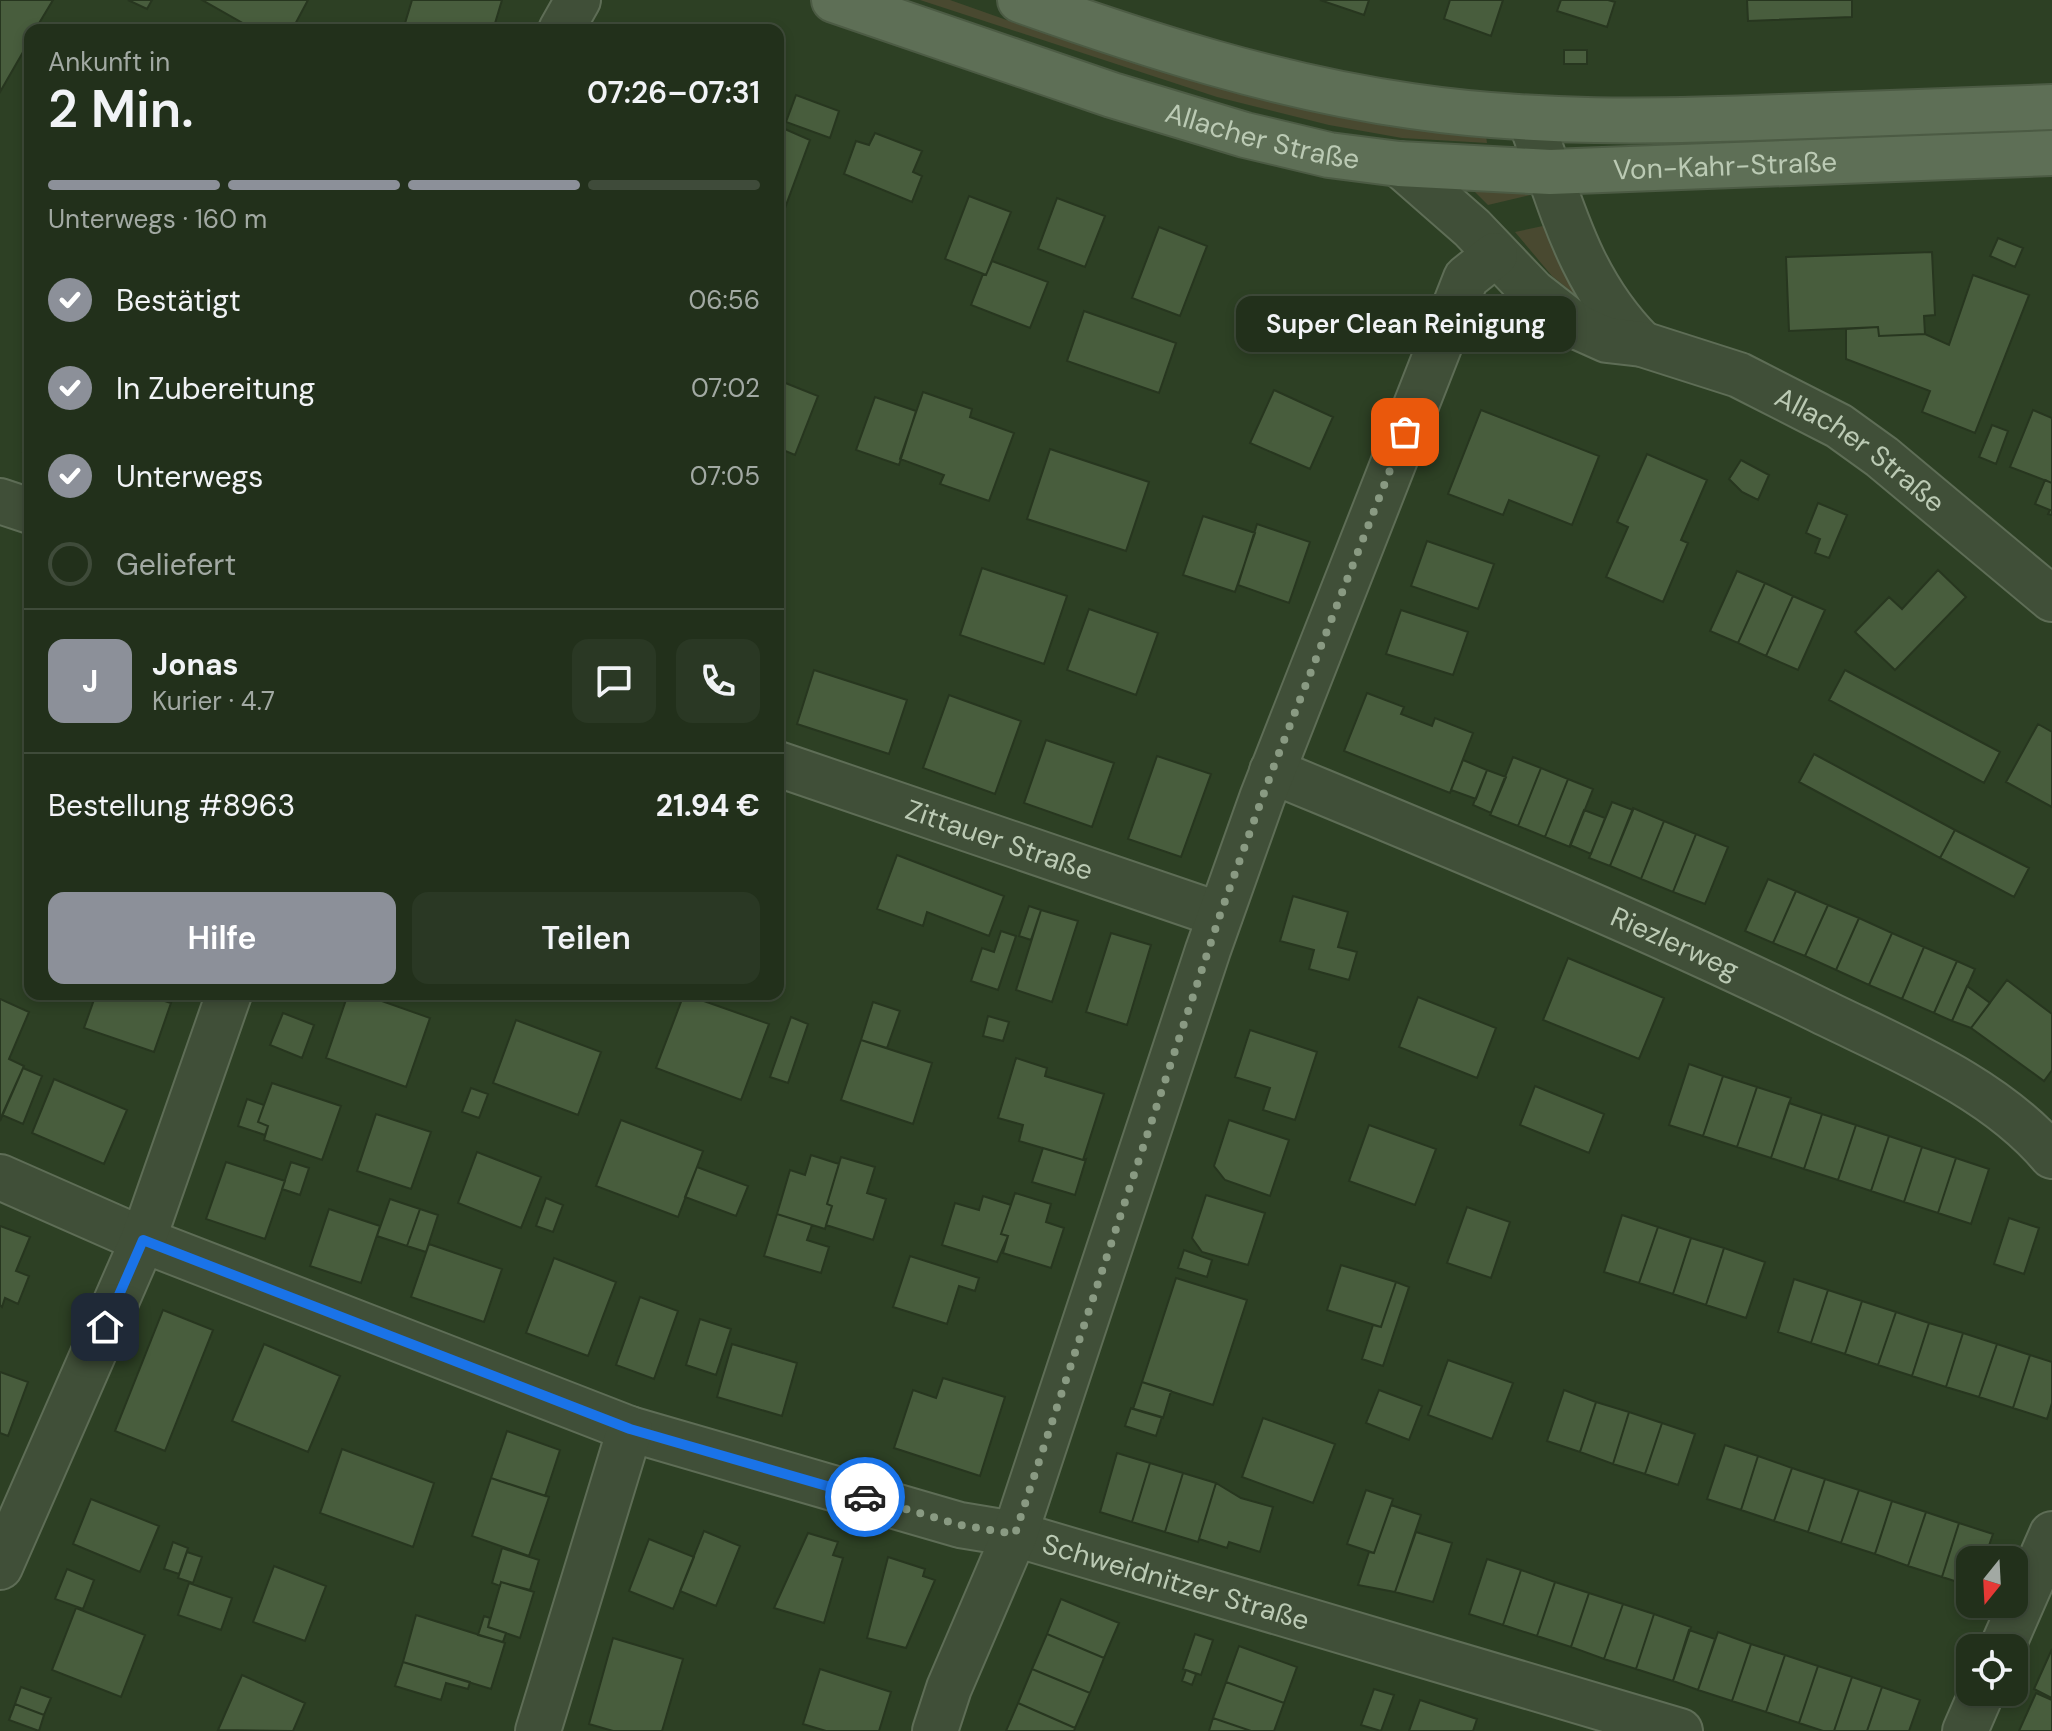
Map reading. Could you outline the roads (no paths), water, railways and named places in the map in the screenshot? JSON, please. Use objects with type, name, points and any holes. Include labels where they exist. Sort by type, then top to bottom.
[{"type":"main road","name":"Allacher Straße","points":[[834,0],[1112,95],[1245,135],[1329,155],[1399,164]]},
{"type":"main road","name":"Allacher Straße","points":[[1020,0],[1206,62],[1332,93],[1413,107]]},
{"type":"main road","name":"Von-Kahr-Straße","points":[[1413,107],[1530,119],[1672,121],[2052,107]]},
{"type":"main road","name":"Von-Kahr-Straße","points":[[1399,164],[1550,172],[2052,153]]},
{"type":"street","points":[[564,24],[578,0]]},
{"type":"street","name":"Allacher Straße","points":[[1530,119],[1586,270],[1618,320],[1642,344]]},
{"type":"street","name":"Allacher Straße","points":[[1399,164],[1472,228],[1533,292],[1578,327],[1607,340],[1642,344],[1739,375],[1839,426],[1894,467],[2052,599]]},
{"type":"street","points":[[935,1731],[949,1688],[1015,1534],[1220,915],[1272,771],[1466,278],[1495,255]]},
{"type":"street","points":[[0,501],[24,509]]},
{"type":"street","name":"Zittauer Straße","points":[[784,766],[1220,915]]},
{"type":"street","name":"Riezlerweg","points":[[1272,771],[1707,955],[1949,1073],[2034,1134],[2052,1156]]},
{"type":"street","points":[[0,1567],[143,1240],[227,1000]]},
{"type":"street","name":"Schweidnitzer Straße","points":[[0,1177],[143,1240],[630,1429],[960,1525],[1015,1534],[1680,1731]]},
{"type":"street","points":[[538,1731],[630,1429]]},
{"type":"street","points":[[2008,1634],[2052,1534]]},
{"type":"street","points":[[1965,1731],[1976,1706]]},
{"type":"place","name":"Super Clean Reinigung","points":[[1405,432]]}]
